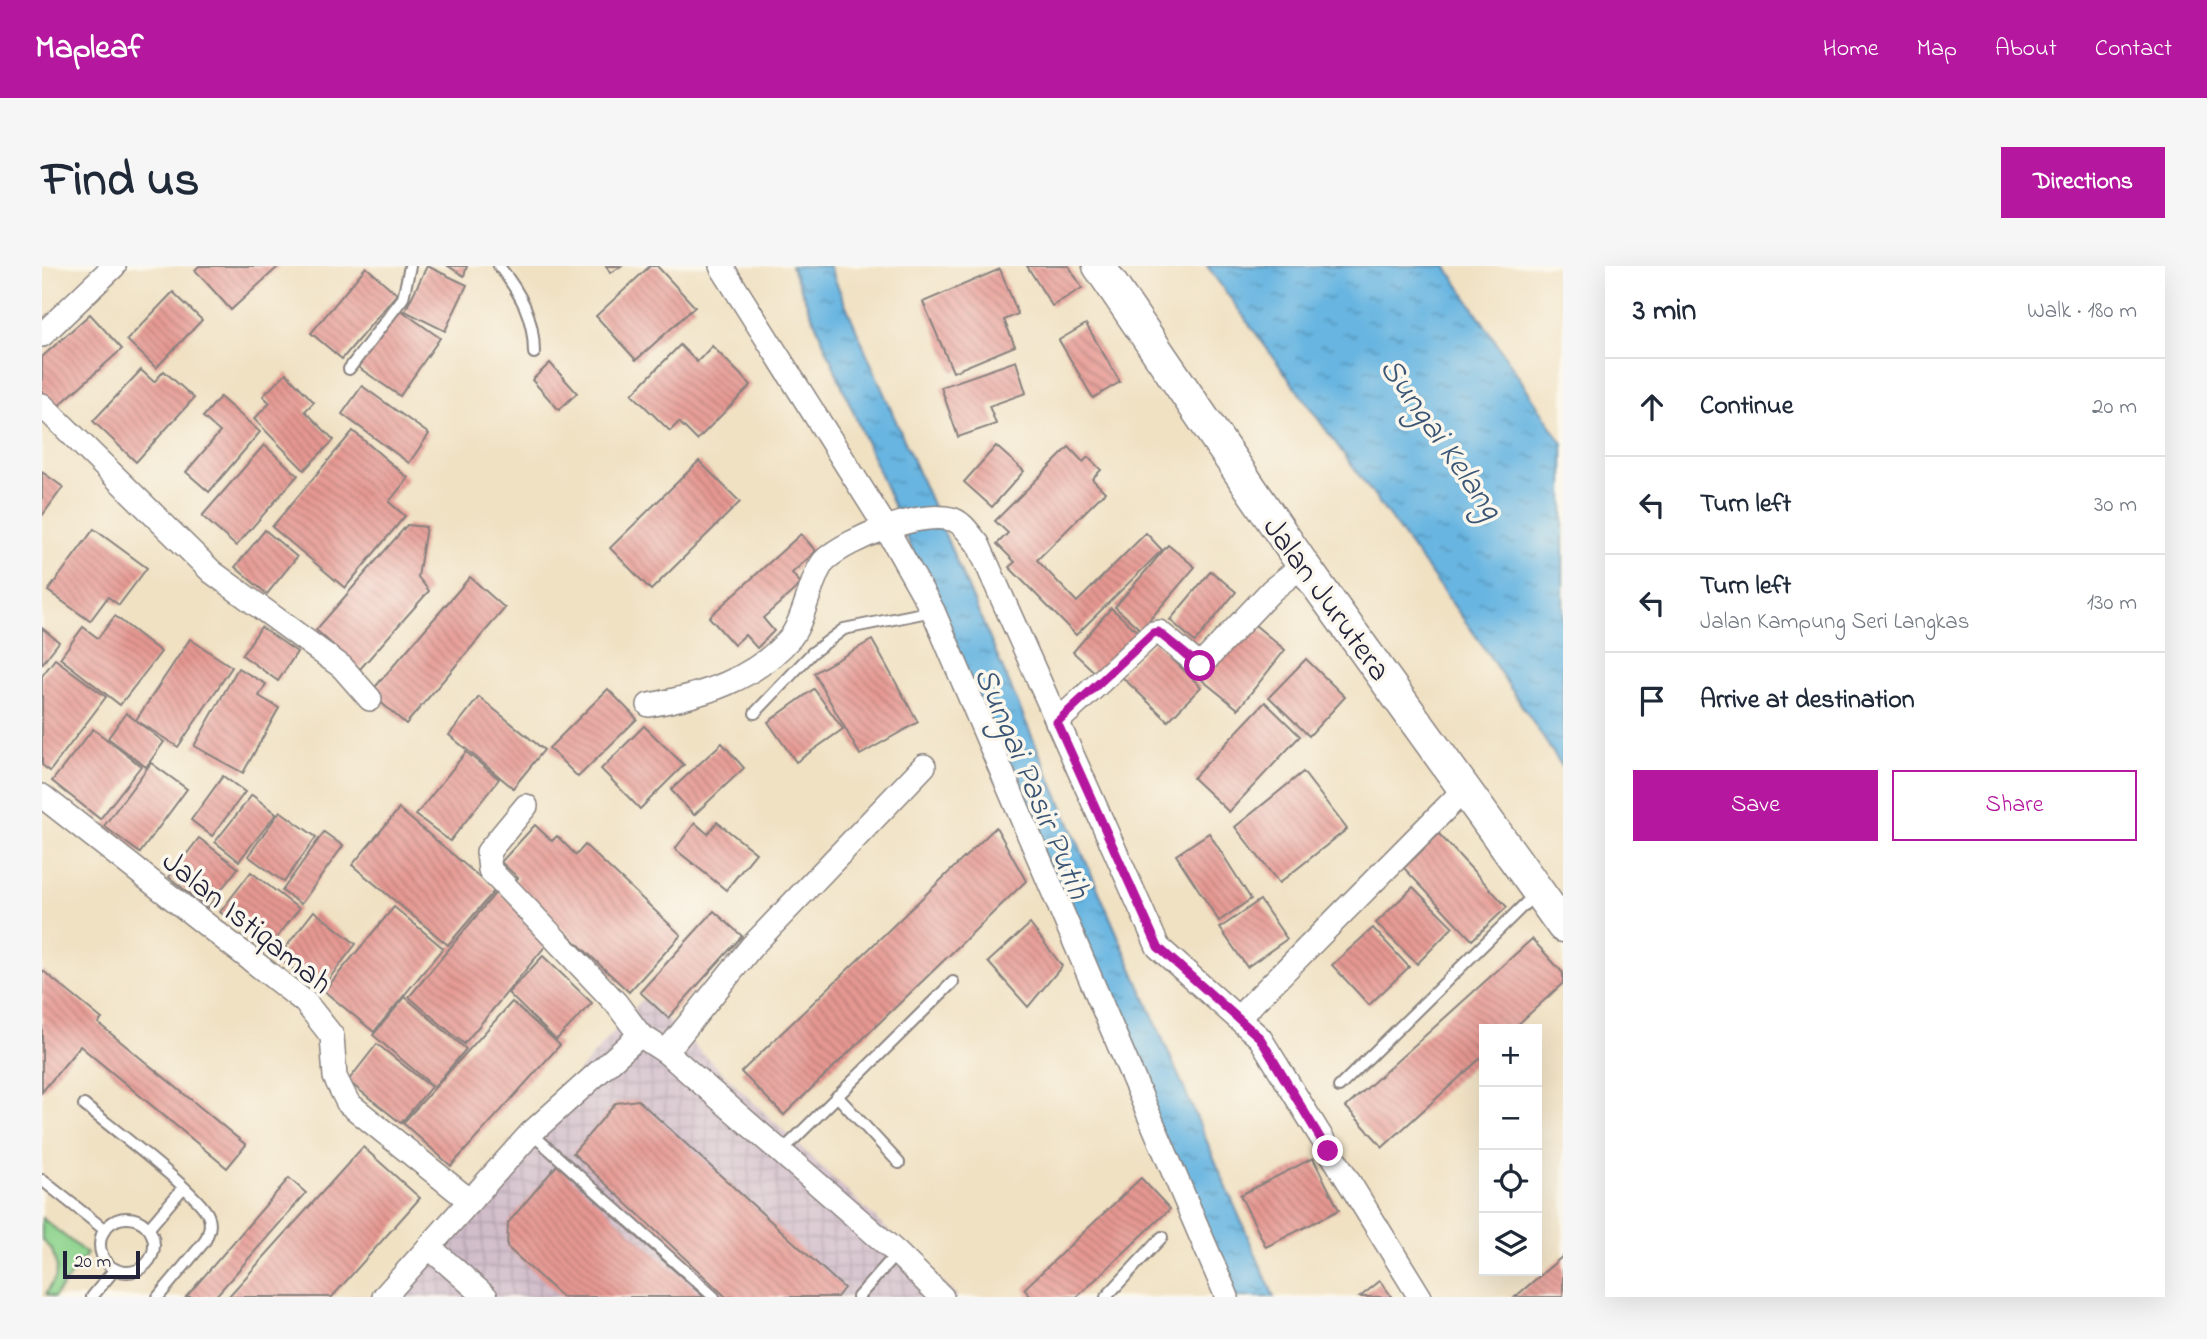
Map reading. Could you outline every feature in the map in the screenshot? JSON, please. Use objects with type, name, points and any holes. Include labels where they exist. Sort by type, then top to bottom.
[{"type":"street","points":[[42,335],[114,266]]},
{"type":"street","points":[[721,266],[888,525],[933,611],[1227,1297]]},
{"type":"street","name":"Jalan Jurutera","points":[[1099,266],[1303,565],[1563,926]]},
{"type":"street","points":[[42,405],[212,572],[342,667],[370,699]]},
{"type":"street","points":[[649,705],[697,696],[747,675],[791,636],[825,560],[888,525],[949,518],[960,523],[978,544],[1158,947],[1260,1038],[1420,1297]]},
{"type":"street","points":[[1057,722],[1153,633],[1158,632],[1200,666],[1262,600],[1303,565]]},
{"type":"street","points":[[666,1052],[752,946],[923,766]]},
{"type":"street","points":[[1239,1017],[1466,788]]},
{"type":"street","name":"Jalan Istiqamah","points":[[42,796],[305,1002],[332,1036],[335,1077],[348,1103],[470,1201]]},
{"type":"street","points":[[526,806],[488,852],[490,870],[616,1003],[640,1035],[666,1052],[897,1253],[942,1297]]},
{"type":"street","points":[[384,1297],[531,1133],[640,1035]]},
{"type":"street","points":[[429,1247],[486,1297]]},
{"type":"lane","points":[[349,369],[403,298],[410,266]]},
{"type":"lane","points":[[499,266],[522,295],[534,329],[534,353]]},
{"type":"lane","points":[[755,713],[812,653],[844,629],[933,611]]},
{"type":"lane","points":[[1339,1087],[1538,891]]},
{"type":"lane","points":[[780,1152],[953,982]]},
{"type":"lane","points":[[837,1096],[900,1163]]},
{"type":"lane","points":[[84,1105],[183,1188],[208,1213],[210,1232],[158,1297]]},
{"type":"lane","points":[[531,1133],[714,1297]]},
{"type":"lane","points":[[42,1180],[105,1230]]},
{"type":"lane","points":[[149,1228],[183,1188]]},
{"type":"lane","points":[[130,1217],[149,1228],[154,1250],[146,1265],[129,1272],[115,1269],[102,1254],[100,1244],[105,1230],[113,1222],[130,1217]]},
{"type":"lane","points":[[1106,1297],[1162,1237]]},
{"type":"lane","points":[[858,1297],[897,1253]]},
{"type":"lane","points":[[92,1297],[115,1269]]},
{"type":"shaded area","points":[[644,998],[958,1297],[378,1297]]},
{"type":"green space","points":[[42,1218],[87,1254],[54,1297],[46,1294],[57,1268],[52,1250],[42,1240]]},
{"type":"water","name":"Sungai Pasir Putih","points":[[791,266],[829,266],[1274,1297],[1231,1297]]},
{"type":"water","name":"Sungai Kelang","points":[[1207,266],[1446,266],[1563,444],[1563,768],[1478,639]]},
{"type":"building","points":[[199,266],[279,266],[231,310],[195,270]]},
{"type":"building","points":[[427,266],[467,285],[445,331],[405,311]]},
{"type":"building","points":[[448,266],[467,266],[464,276]]},
{"type":"building","points":[[606,266],[622,266],[610,273]]},
{"type":"building","points":[[650,266],[657,266],[695,307],[636,360],[596,316]]},
{"type":"building","points":[[1027,266],[1069,266],[1082,288],[1052,306]]},
{"type":"building","points":[[366,267],[397,294],[342,359],[311,333]]},
{"type":"building","points":[[1000,269],[1018,314],[1004,320],[1015,346],[953,372],[923,302]]},
{"type":"building","points":[[173,292],[202,320],[156,368],[127,340]]},
{"type":"building","points":[[399,309],[440,338],[400,396],[358,367]]},
{"type":"building","points":[[90,314],[122,349],[55,409],[42,394],[42,357]]},
{"type":"building","points":[[1086,324],[1120,382],[1093,398],[1059,340]]},
{"type":"building","points":[[680,345],[697,362],[712,346],[751,385],[697,440],[679,422],[670,431],[632,394]]},
{"type":"building","points":[[1016,361],[1026,393],[989,406],[996,424],[958,437],[941,387]]},
{"type":"building","points":[[550,363],[577,393],[559,410],[532,380]]},
{"type":"building","points":[[141,370],[154,382],[164,371],[194,398],[136,462],[93,421]]},
{"type":"building","points":[[286,373],[314,402],[305,411],[334,440],[304,470],[254,419],[270,403],[263,396]]},
{"type":"building","points":[[362,386],[429,434],[409,463],[342,414]]},
{"type":"building","points":[[220,397],[260,432],[209,492],[186,472],[220,432],[203,417]]},
{"type":"building","points":[[353,431],[408,478],[389,502],[405,516],[345,588],[272,527]]},
{"type":"building","points":[[264,445],[298,475],[236,546],[202,516]]},
{"type":"building","points":[[996,446],[1024,471],[992,507],[964,482]]},
{"type":"building","points":[[1069,447],[1083,462],[1088,457],[1101,470],[1092,479],[1105,492],[1037,560],[1077,602],[1146,533],[1162,550],[1076,635],[1009,567],[1015,562],[997,544],[1008,533],[995,521]]},
{"type":"building","points":[[699,461],[740,502],[651,590],[610,548]]},
{"type":"building","points":[[42,472],[63,487],[42,516]]},
{"type":"building","points":[[407,525],[426,527],[418,577],[429,591],[360,669],[316,630]]},
{"type":"building","points":[[94,529],[147,568],[119,605],[108,597],[90,621],[48,591]]},
{"type":"building","points":[[265,530],[297,557],[267,594],[235,567]]},
{"type":"building","points":[[801,534],[816,551],[792,573],[801,584],[763,618],[774,631],[757,648],[745,635],[734,645],[709,617]]},
{"type":"building","points":[[1168,545],[1195,567],[1141,630],[1115,607]]},
{"type":"building","points":[[1211,571],[1236,592],[1195,642],[1170,620]]},
{"type":"building","points":[[470,577],[505,608],[406,724],[370,693]]},
{"type":"building","points":[[1111,608],[1139,633],[1100,677],[1073,652]]},
{"type":"building","points":[[115,616],[161,652],[120,705],[60,658],[83,627],[98,638]]},
{"type":"building","points":[[1249,620],[1285,650],[1238,709],[1202,680]]},
{"type":"building","points":[[261,627],[297,652],[278,681],[242,655]]},
{"type":"building","points":[[42,628],[59,642],[42,664]]},
{"type":"building","points":[[190,639],[232,667],[178,747],[136,720]]},
{"type":"building","points":[[872,640],[918,722],[860,755],[814,673]]},
{"type":"building","points":[[1154,641],[1201,687],[1168,721],[1120,675]]},
{"type":"building","points":[[55,659],[106,697],[50,771],[42,765],[42,676]]},
{"type":"building","points":[[1306,659],[1345,697],[1309,736],[1269,697]]},
{"type":"building","points":[[238,668],[266,684],[259,696],[279,708],[243,773],[194,746]]},
{"type":"building","points":[[608,689],[637,719],[578,777],[549,748]]},
{"type":"building","points":[[814,689],[843,729],[796,762],[768,722]]},
{"type":"building","points":[[479,697],[544,750],[513,788],[449,735]]},
{"type":"building","points":[[1265,702],[1300,736],[1229,812],[1193,778]]},
{"type":"building","points":[[126,713],[164,742],[146,767],[108,738]]},
{"type":"building","points":[[644,726],[684,765],[640,809],[601,769]]},
{"type":"building","points":[[93,729],[141,766],[100,819],[52,781]]},
{"type":"building","points":[[722,743],[744,768],[694,815],[671,790]]},
{"type":"building","points":[[466,752],[499,779],[450,841],[416,815]]},
{"type":"building","points":[[151,763],[187,789],[140,853],[104,826]]},
{"type":"building","points":[[1303,772],[1347,829],[1279,883],[1235,827]]},
{"type":"building","points":[[223,776],[245,792],[212,836],[191,820]]},
{"type":"building","points":[[252,795],[276,814],[239,861],[215,842]]},
{"type":"building","points":[[399,809],[495,890],[448,945],[352,865]]},
{"type":"building","points":[[280,811],[316,837],[284,882],[248,856]]},
{"type":"building","points":[[717,822],[756,853],[726,890],[675,849],[695,823],[708,834]]},
{"type":"building","points":[[535,825],[552,841],[557,836],[576,855],[585,845],[681,935],[629,992],[513,883],[518,878],[501,862]]},
{"type":"building","points":[[996,827],[1026,881],[784,1115],[741,1072]]},
{"type":"building","points":[[324,832],[343,846],[301,904],[282,891]]},
{"type":"building","points":[[1209,833],[1251,899],[1219,921],[1176,855]]},
{"type":"building","points":[[1439,834],[1507,907],[1472,940],[1404,868]]},
{"type":"building","points":[[199,838],[238,868],[207,908],[169,877]]},
{"type":"building","points":[[251,872],[299,909],[268,949],[220,912]]},
{"type":"building","points":[[1413,887],[1453,927],[1417,964],[1376,923]]},
{"type":"building","points":[[497,891],[553,937],[464,1044],[409,997]]},
{"type":"building","points":[[1260,900],[1287,939],[1247,967],[1220,928]]},
{"type":"building","points":[[394,907],[443,948],[374,1032],[324,991]]},
{"type":"building","points":[[314,911],[356,944],[320,990],[278,957]]},
{"type":"building","points":[[714,911],[742,936],[668,1018],[640,992]]},
{"type":"building","points":[[1030,924],[1062,966],[1028,1007],[988,962]]},
{"type":"building","points":[[1373,928],[1409,967],[1369,1005],[1332,965]]},
{"type":"building","points":[[1532,939],[1563,973],[1563,983],[1518,1024],[1479,1024],[1479,1060],[1383,1147],[1346,1107]]},
{"type":"building","points":[[543,956],[592,1003],[556,1040],[508,993]]},
{"type":"building","points":[[42,970],[102,1019],[98,1023],[246,1145],[227,1168],[80,1046],[42,1092]]},
{"type":"building","points":[[405,997],[466,1049],[434,1087],[373,1035]]},
{"type":"building","points":[[512,1002],[560,1045],[451,1166],[403,1123]]},
{"type":"building","points":[[377,1044],[431,1087],[401,1123],[348,1081]]},
{"type":"building","points":[[638,1100],[844,1288],[837,1297],[726,1297],[573,1153],[616,1103]]},
{"type":"building","points":[[363,1147],[420,1198],[332,1297],[228,1297]]},
{"type":"building","points":[[1313,1158],[1339,1210],[1266,1247],[1240,1195]]},
{"type":"building","points":[[557,1165],[704,1297],[562,1297],[507,1247],[508,1223]]},
{"type":"building","points":[[289,1178],[306,1193],[215,1297],[186,1297]]},
{"type":"building","points":[[1141,1178],[1170,1209],[1077,1297],[1031,1297],[1024,1289]]},
{"type":"building","points":[[1563,1256],[1563,1297],[1515,1297],[1542,1276]]},
{"type":"building","points":[[1380,1281],[1392,1297],[1360,1297]]},
{"type":"route","points":[[1200,666],[1158,632],[1153,633],[1057,722],[1158,947],[1260,1038],[1328,1151]]}]
